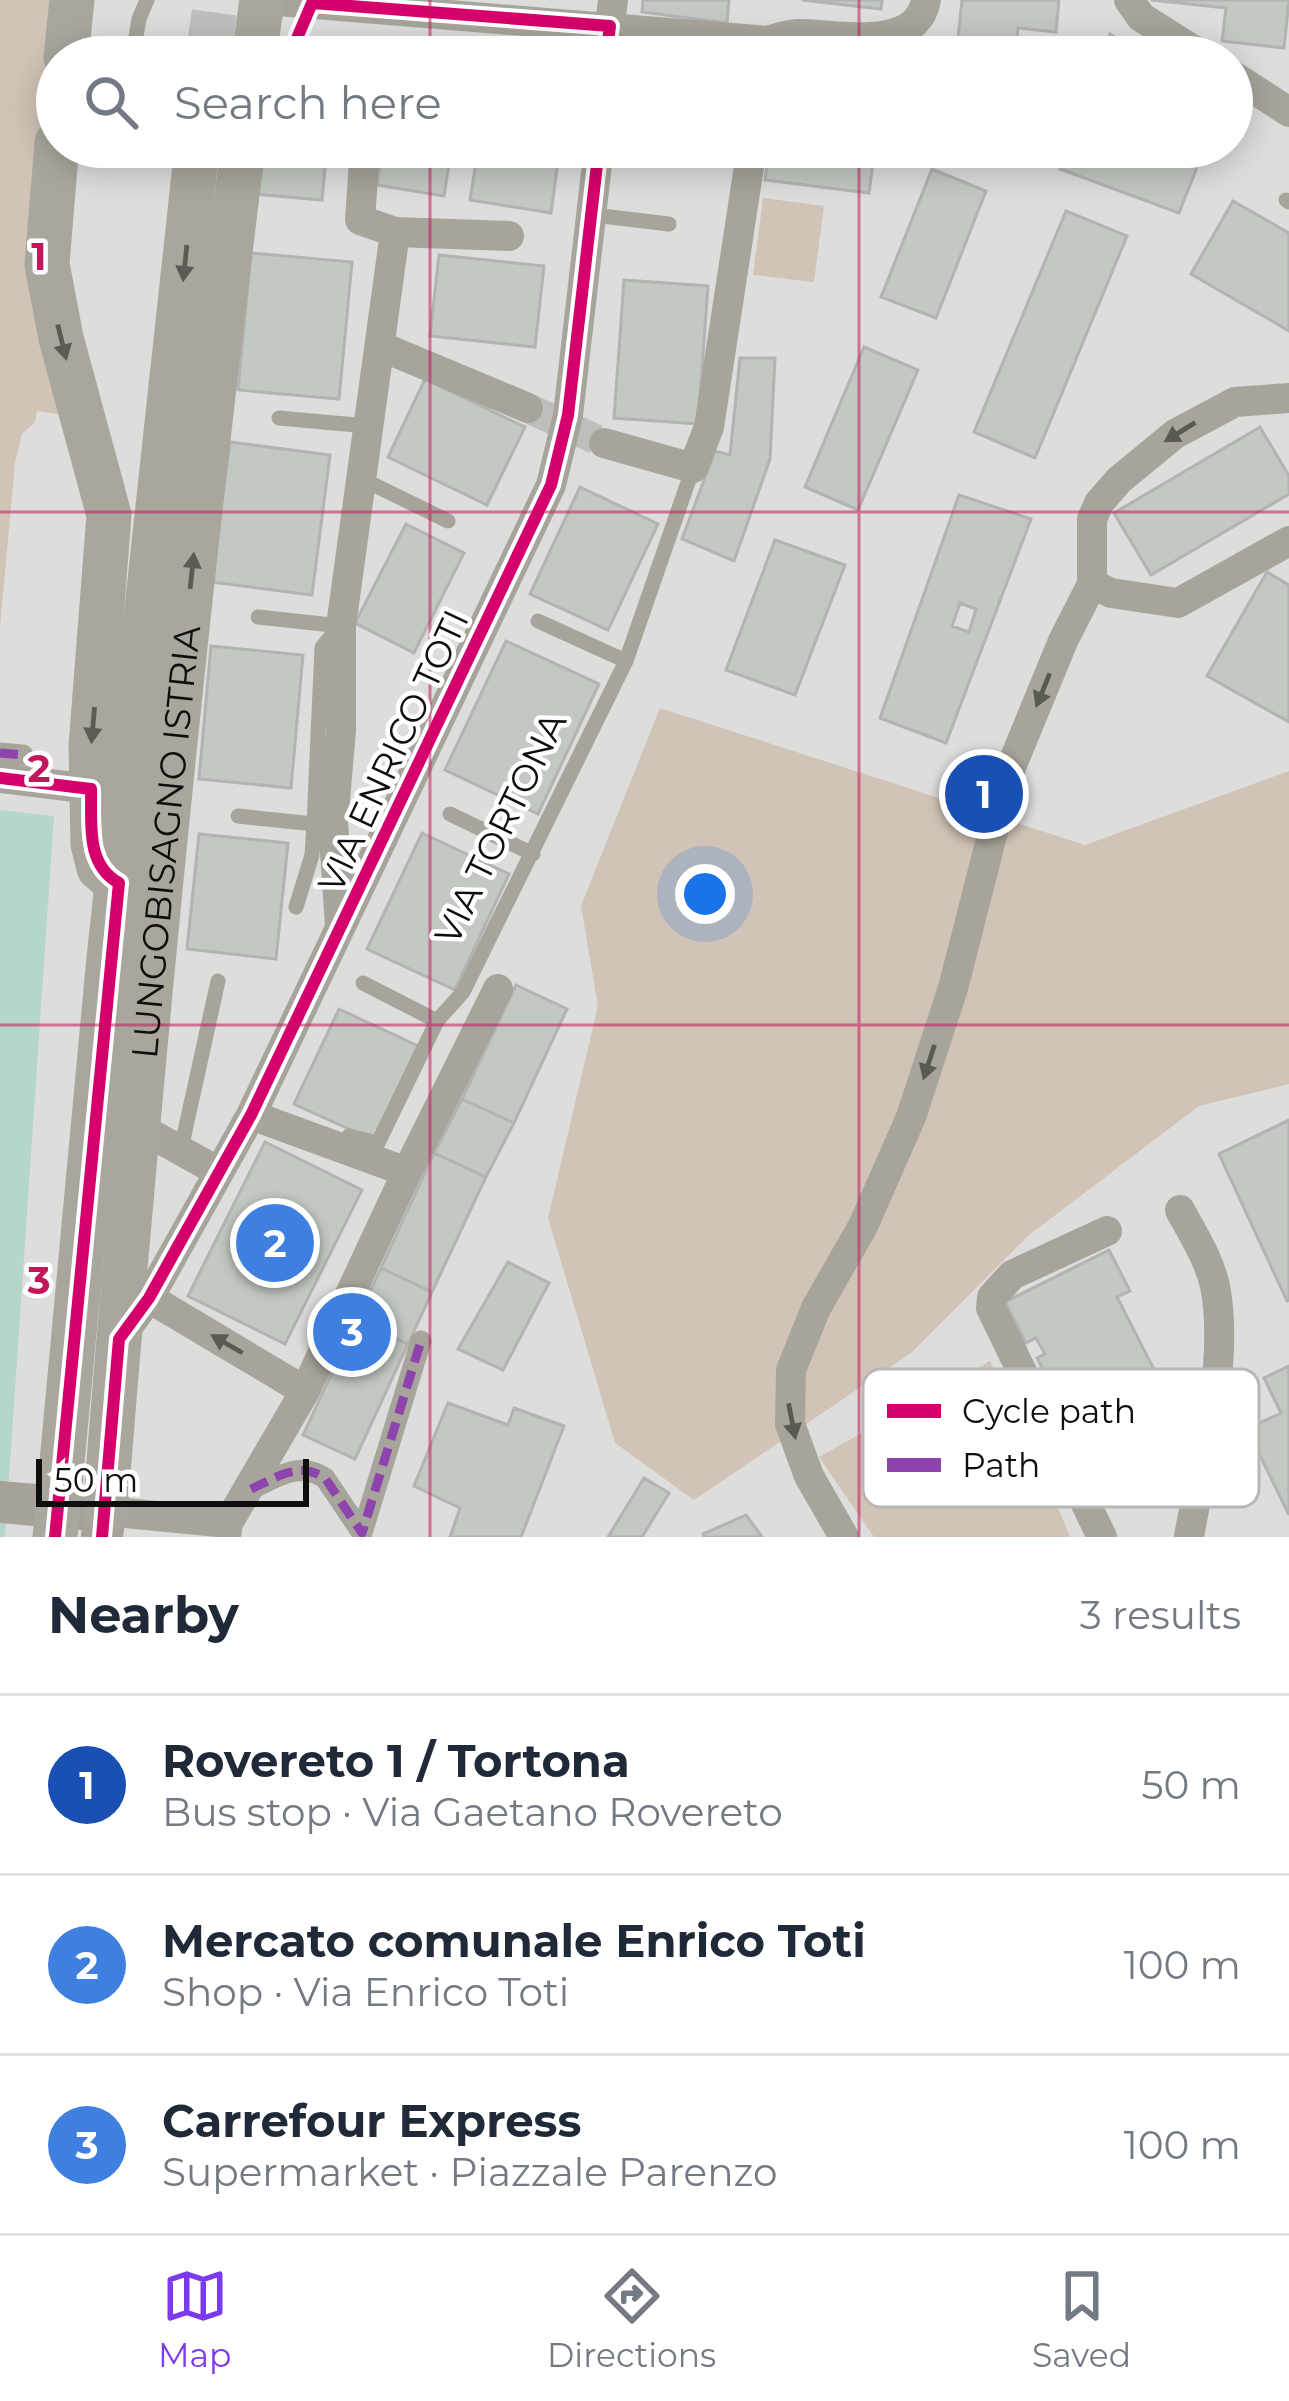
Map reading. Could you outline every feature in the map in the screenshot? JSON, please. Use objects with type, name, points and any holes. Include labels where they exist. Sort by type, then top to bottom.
[{"type":"main road","points":[[68,36],[72,0]]},
{"type":"main road","points":[[258,36],[264,0]]},
{"type":"main road","points":[[55,168],[47,264],[61,338],[109,514],[91,789],[96,861],[118,883]]},
{"type":"main road","name":"LUNGOBISAGNO ISTRIA","points":[[37,1512],[118,883],[195,168]]},
{"type":"main road","name":"LUNGOBISAGNO ISTRIA","points":[[103,1524],[200,496],[240,168]]},
{"type":"main road","points":[[37,1512],[103,1524]]},
{"type":"street","points":[[264,0],[670,36]]},
{"type":"street","points":[[878,36],[911,25],[925,9],[926,0]]},
{"type":"street","points":[[1129,0],[1141,17],[1171,36]]},
{"type":"street","points":[[790,36],[824,36]]},
{"type":"street","points":[[1253,89],[1289,112]]},
{"type":"street","points":[[364,168],[360,220],[395,232],[509,236]]},
{"type":"street","name":"VIA ENRICO TOTI","points":[[118,1340],[149,1298],[251,1115],[551,485],[568,415],[596,168]]},
{"type":"street","name":"VIA TORTONA","points":[[693,468],[709,427],[749,168]]},
{"type":"street","points":[[341,932],[333,822],[341,731],[341,626],[395,232]]},
{"type":"street","points":[[380,346],[529,408]]},
{"type":"street","points":[[844,1537],[809,1476],[790,1424],[791,1370],[911,1117],[953,988],[1007,777],[1092,584],[1092,519],[1119,480],[1174,434],[1235,402],[1289,398]]},
{"type":"street","points":[[604,443],[693,468]]},
{"type":"street","points":[[1092,584],[1112,593],[1178,603],[1289,541]]},
{"type":"street","points":[[0,778],[91,789]]},
{"type":"street","points":[[103,1524],[227,1530],[305,1391],[406,1172],[498,989]]},
{"type":"street","points":[[251,1115],[406,1172]]},
{"type":"street","points":[[137,1126],[219,1172]]},
{"type":"street","points":[[1180,1210],[1208,1262],[1215,1288],[1216,1369]]},
{"type":"street","points":[[1021,1369],[991,1308],[992,1297],[1012,1276],[1107,1232]]},
{"type":"street","points":[[149,1298],[305,1391]]},
{"type":"street","points":[[361,1535],[421,1341]]},
{"type":"street","points":[[251,1489],[297,1468],[316,1472],[325,1478],[361,1535]]},
{"type":"street","points":[[1087,1507],[1102,1537]]},
{"type":"street","points":[[1189,1537],[1194,1507]]},
{"type":"lane","points":[[136,36],[147,0]]},
{"type":"lane","points":[[593,215],[670,224]]},
{"type":"lane","points":[[278,418],[367,426]]},
{"type":"lane","name":"VIA TORTONA","points":[[309,1122],[378,1143],[437,1022],[463,992],[626,661],[693,468]]},
{"type":"lane","points":[[360,478],[448,521]]},
{"type":"lane","points":[[258,616],[341,626]]},
{"type":"lane","points":[[538,621],[626,661]]},
{"type":"lane","points":[[296,907],[312,856],[322,647],[341,626]]},
{"type":"lane","points":[[450,814],[533,854]]},
{"type":"lane","points":[[238,816],[314,824]]},
{"type":"lane","points":[[181,1149],[218,981]]},
{"type":"lane","points":[[363,983],[437,1022]]},
{"type":"shaded area","points":[[0,0],[56,0],[52,36],[36,36],[36,168],[41,168],[71,416],[37,411],[35,422],[22,434],[15,463],[0,627]]},
{"type":"shaded area","points":[[763,198],[824,206],[814,282],[753,275]]},
{"type":"shaded area","points":[[660,708],[1085,845],[1289,771],[1289,1084],[1199,1106],[1029,1235],[911,1353],[887,1369],[863,1369],[863,1386],[694,1500],[615,1443],[548,1218],[598,1006],[581,906]]},
{"type":"shaded area","points":[[0,810],[54,816],[5,1537],[0,1537]]},
{"type":"shaded area","points":[[863,1432],[863,1507],[1058,1507],[1070,1537],[874,1537],[819,1457]]},
{"type":"building","points":[[643,0],[729,0],[727,23],[642,12]]},
{"type":"building","points":[[802,0],[882,0],[881,9]]},
{"type":"building","points":[[962,0],[1059,0],[1056,32],[1018,28],[1017,36],[958,36]]},
{"type":"building","points":[[1151,0],[1289,0],[1284,48],[1253,44],[1253,36],[1223,36],[1226,8]]},
{"type":"building","points":[[257,168],[325,168],[322,200],[255,194]]},
{"type":"building","points":[[380,168],[448,168],[444,196],[377,185]]},
{"type":"building","points":[[475,168],[557,168],[551,213],[470,200]]},
{"type":"building","points":[[766,168],[872,168],[869,193],[765,180]]},
{"type":"building","points":[[1060,168],[1197,168],[1179,213]]},
{"type":"building","points":[[932,169],[986,191],[936,318],[881,297]]},
{"type":"building","points":[[1233,201],[1289,233],[1289,331],[1191,274]]},
{"type":"building","points":[[1066,211],[1127,236],[1035,458],[974,432]]},
{"type":"building","points":[[251,253],[352,262],[339,399],[238,390]]},
{"type":"building","points":[[439,255],[544,266],[535,347],[430,336]]},
{"type":"building","points":[[624,280],[708,286],[698,424],[614,418]]},
{"type":"building","points":[[864,347],[918,370],[858,510],[805,487]]},
{"type":"building","points":[[740,358],[775,358],[770,459],[734,561],[682,539],[715,451],[730,455]]},
{"type":"building","points":[[425,379],[525,427],[487,505],[388,457]]},
{"type":"building","points":[[1260,427],[1289,476],[1289,494],[1151,575],[1114,513]]},
{"type":"building","points":[[230,442],[330,455],[312,595],[211,582]]},
{"type":"building","points":[[580,487],[658,524],[608,630],[530,594]]},
{"type":"building","points":[[959,495],[1031,519],[946,743],[880,718]],"holes":[[[960,603],[976,609],[969,632],[952,626]]]},
{"type":"building","points":[[406,524],[464,553],[414,653],[355,623]]},
{"type":"building","points":[[775,540],[845,565],[795,695],[726,670]]},
{"type":"building","points":[[1267,572],[1289,585],[1289,722],[1207,676]]},
{"type":"building","points":[[506,641],[599,684],[538,814],[445,770]]},
{"type":"building","points":[[211,646],[303,655],[291,788],[199,779]]},
{"type":"building","points":[[422,833],[509,874],[455,990],[367,949]]},
{"type":"building","points":[[199,834],[288,843],[276,959],[187,949]]},
{"type":"building","points":[[516,985],[567,1009],[514,1123],[462,1099]]},
{"type":"building","points":[[339,1009],[418,1046],[373,1140],[294,1104]]},
{"type":"building","points":[[462,1099],[514,1123],[486,1177],[434,1153]]},
{"type":"building","points":[[1289,1120],[1289,1300],[1287,1301],[1219,1154]]},
{"type":"building","points":[[265,1142],[362,1190],[285,1344],[188,1296]]},
{"type":"building","points":[[434,1153],[486,1177],[432,1292],[381,1268]]},
{"type":"building","points":[[1109,1250],[1130,1291],[1117,1297],[1154,1369],[1043,1369],[1037,1358],[1045,1354],[1036,1338],[1026,1343],[1005,1302]]},
{"type":"building","points":[[508,1262],[549,1283],[503,1370],[458,1349]]},
{"type":"building","points":[[381,1268],[432,1292],[408,1344],[356,1321]]},
{"type":"building","points":[[356,1321],[408,1344],[355,1459],[303,1435]]},
{"type":"building","points":[[1289,1366],[1289,1515],[1259,1454],[1259,1423],[1281,1413],[1264,1378]]},
{"type":"building","points":[[448,1403],[508,1425],[514,1408],[564,1426],[521,1537],[450,1537],[460,1508],[414,1486]]},
{"type":"building","points":[[644,1478],[669,1493],[642,1537],[608,1537]]},
{"type":"building","points":[[746,1515],[762,1537],[704,1537],[703,1534]]},
{"type":"tunnel","points":[[211,36],[216,0]]},
{"type":"tunnel","points":[[528,408],[604,443]]},
{"type":"marked path","points":[[0,753],[23,755]]},
{"type":"marked path","points":[[251,1489],[288,1473],[315,1473],[325,1478],[362,1533],[421,1341]]},
{"type":"cycle path","points":[[298,36],[312,3],[610,26],[609,36]]},
{"type":"cycle path","points":[[102,1537],[119,1339],[149,1298],[251,1115],[551,485],[568,415],[597,168]]},
{"type":"cycle path","points":[[0,778],[91,789],[95,854],[119,883],[55,1537]]},
{"type":"place","name":"Rovereto 1 / Tortona","points":[[984,794]]},
{"type":"place","name":"Mercato comunale Enrico Toti","points":[[275,1243]]},
{"type":"place","name":"Carrefour Express","points":[[352,1332]]}]
